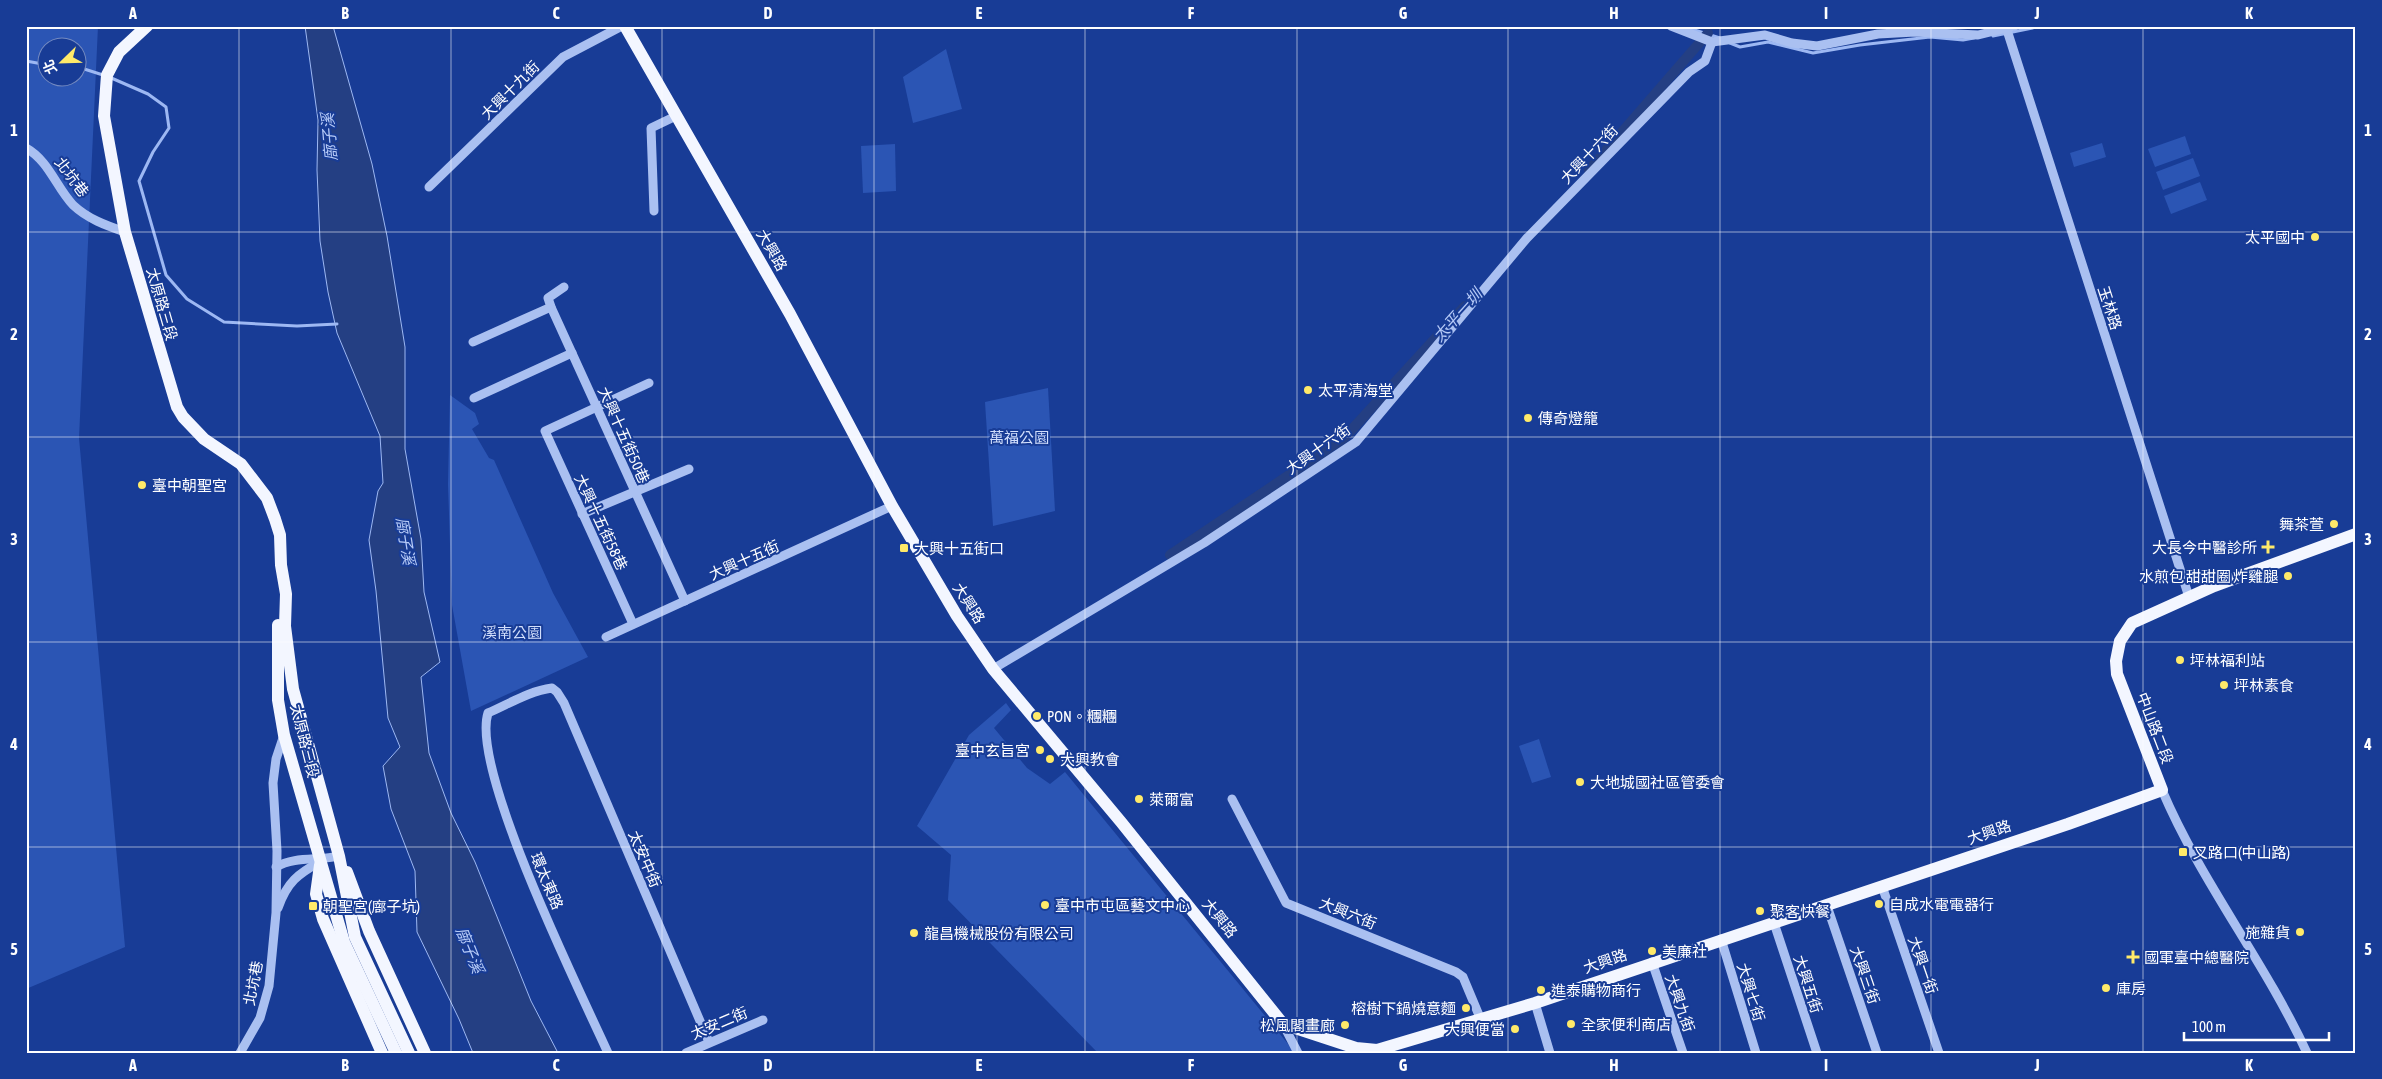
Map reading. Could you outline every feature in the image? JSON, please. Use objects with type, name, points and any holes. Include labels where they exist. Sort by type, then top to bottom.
[{"type":"main road","name":"太原路三段","points":[[147,26],[119,52],[107,79],[104,116],[125,232],[177,407],[183,417],[204,439],[240,464],[267,498],[280,535],[278,700],[284,735],[344,942],[396,1053]]},
{"type":"main road","name":"大興路","points":[[623,26],[790,314],[892,506],[957,616],[993,669],[1121,822],[1283,1024],[1356,1048],[1373,1051],[1401,1048],[1720,939],[1827,906],[2162,790]]},
{"type":"main road","name":"中山路二段","points":[[2162,790],[2117,674],[2116,662],[2120,642],[2132,623],[2189,597],[2356,534]]},
{"type":"main road","name":"太原路三段","points":[[281,566],[286,594],[285,626],[293,689],[339,856],[355,937],[409,1053]]},
{"type":"main road","name":"太原路三段","points":[[339,856],[351,879],[369,931],[425,1053]]},
{"type":"main road","name":"太原路三段","points":[[321,860],[316,894],[323,919],[382,1053]]},
{"type":"street","name":"大興十九街","points":[[429,187],[563,58],[623,26]]},
{"type":"street","points":[[1671,26],[1712,42],[1765,35],[1792,43],[1816,46],[1878,34],[1914,32],[1978,35],[2010,27]]},
{"type":"street","name":"玉林路","points":[[2010,27],[2189,597]]},
{"type":"street","name":"大興十六街","points":[[993,669],[1204,543],[1356,442],[1527,238],[1689,72],[1705,61],[1712,42]]},
{"type":"street","points":[[654,211],[651,128],[676,116]]},
{"type":"street","name":"北坑巷","points":[[26,148],[38,155],[72,203],[89,218],[125,232]]},
{"type":"street","points":[[473,342],[551,307],[548,298],[564,287]]},
{"type":"street","name":"大興十五街50巷","points":[[551,307],[685,601]]},
{"type":"street","points":[[474,398],[572,353]]},
{"type":"street","points":[[597,407],[649,383]]},
{"type":"street","name":"大興十五街58巷","points":[[597,407],[545,431],[633,624]]},
{"type":"street","points":[[582,514],[689,469]]},
{"type":"street","name":"大興十五街","points":[[606,637],[892,506]]},
{"type":"street","name":"環太東路","points":[[552,688],[519,698],[488,713],[484,725],[489,756],[504,812],[608,1053]]},
{"type":"street","name":"太安中街","points":[[552,688],[564,703],[709,1042]]},
{"type":"street","points":[[276,913],[273,783],[276,759],[284,735]]},
{"type":"street","name":"中山路二段","points":[[2162,790],[2208,881],[2282,1006],[2307,1053]]},
{"type":"street","name":"大興六街","points":[[1232,799],[1286,903],[1456,972],[1463,977],[1481,1020]]},
{"type":"street","points":[[276,867],[283,863],[321,860],[339,856]]},
{"type":"street","points":[[276,913],[282,897],[297,875],[321,860]]},
{"type":"street","name":"大興一街","points":[[1882,886],[1939,1053]]},
{"type":"street","name":"大興三街","points":[[1827,906],[1877,1053]]},
{"type":"street","name":"北坑巷","points":[[240,1053],[260,1018],[269,986],[276,913]]},
{"type":"street","name":"大興五街","points":[[1774,923],[1817,1053]]},
{"type":"street","name":"大興七街","points":[[1720,939],[1756,1053]]},
{"type":"street","name":"大興九街","points":[[1652,962],[1683,1053]]},
{"type":"street","points":[[1535,1003],[1550,1053]]},
{"type":"street","name":"太安二街","points":[[686,1053],[763,1020]]},
{"type":"street","points":[[1283,1024],[1298,1053]]},
{"type":"green space","points":[[26,26],[98,26],[79,438],[125,947],[26,989]]},
{"type":"green space","points":[[946,49],[962,109],[913,123],[903,77]]},
{"type":"green space","points":[[2185,136],[2191,154],[2155,167],[2148,149]]},
{"type":"green space","points":[[2102,143],[2106,157],[2074,167],[2070,153]]},
{"type":"green space","points":[[895,144],[896,191],[863,193],[861,146]]},
{"type":"green space","points":[[2193,158],[2200,176],[2163,190],[2156,172]]},
{"type":"green space","points":[[2200,182],[2207,200],[2171,214],[2164,196]]},
{"type":"green space","name":"萬福公園","points":[[1048,388],[1055,511],[993,526],[985,402]]},
{"type":"green space","name":"溪南公園","points":[[450,395],[475,413],[479,424],[472,429],[489,458],[494,460],[553,593],[588,657],[471,711],[452,605],[448,484]]},
{"type":"green space","points":[[1006,703],[1011,710],[994,728],[1027,768],[1050,784],[1065,772],[1293,1050],[1292,1053],[1098,1053],[948,900],[951,855],[917,826],[969,735]]},
{"type":"green space","points":[[1539,739],[1551,777],[1532,783],[1519,746]]},
{"type":"water","name":"廍子溪","points":[[305,26],[333,26],[372,164],[387,236],[405,347],[405,449],[421,539],[424,592],[440,662],[421,677],[429,753],[451,813],[475,862],[531,1001],[558,1053],[473,1053],[459,1019],[417,932],[415,871],[391,809],[383,766],[400,747],[388,718],[376,591],[369,540],[378,491],[383,483],[380,436],[337,333],[328,292],[320,241],[317,170],[318,120]]},
{"type":"waterway","points":[[1993,36],[2042,26]]},
{"type":"waterway","points":[[1685,27],[1720,38]]},
{"type":"waterway","name":"太平一圳","points":[[1589,170],[1708,33]]},
{"type":"waterway","points":[[1730,43],[1740,47],[1768,42],[1813,53],[1860,45],[1930,37],[1963,40],[1974,38]]},
{"type":"waterway","points":[[26,61],[38,63]]},
{"type":"waterway","points":[[88,70],[103,75]]},
{"type":"waterway","points":[[109,77],[148,94],[166,107],[169,128],[153,152],[139,181],[166,275],[187,299],[224,322],[297,326],[337,324]]},
{"type":"waterway","name":"太平一圳","points":[[1170,555],[1344,438],[1465,306]]},
{"type":"place","name":"太平國中","points":[[2315,237]]},
{"type":"place","name":"太平清海堂","points":[[1308,390]]},
{"type":"place","name":"傳奇燈籠","points":[[1528,418]]},
{"type":"place","name":"臺中朝聖宮","points":[[142,485]]},
{"type":"place","name":"舞茶萱","points":[[2334,524]]},
{"type":"place","name":"大長今中醫診所","points":[[2268,547]]},
{"type":"place","name":"大興十五街口","points":[[904,548]]},
{"type":"place","name":"水煎包 甜甜圈 炸雞腿","points":[[2288,576]]},
{"type":"place","name":"坪林福利站","points":[[2180,660]]},
{"type":"place","name":"坪林素食","points":[[2224,685]]},
{"type":"place","name":"PON。糰糰","points":[[1037,716]]},
{"type":"place","name":"臺中玄旨宮","points":[[1040,750]]},
{"type":"place","name":"大興教會","points":[[1050,759]]},
{"type":"place","name":"大地城國社區管委會","points":[[1580,782]]},
{"type":"place","name":"萊爾富","points":[[1139,799]]},
{"type":"place","name":"叉路口(中山路)","points":[[2183,852]]},
{"type":"place","name":"自成水電電器行","points":[[1879,904]]},
{"type":"place","name":"臺中市屯區藝文中心","points":[[1045,905]]},
{"type":"place","name":"朝聖宮(廍子坑)","points":[[313,906]]},
{"type":"place","name":"聚客快餐","points":[[1760,911]]},
{"type":"place","name":"施雜貨","points":[[2300,932]]},
{"type":"place","name":"龍昌機械股份有限公司","points":[[914,933]]},
{"type":"place","name":"美廉社","points":[[1652,951]]},
{"type":"place","name":"國軍臺中總醫院","points":[[2133,957]]},
{"type":"place","name":"庫房","points":[[2106,988]]},
{"type":"place","name":"進泰購物商行","points":[[1541,990]]},
{"type":"place","name":"榕樹下鍋燒意麵","points":[[1466,1008]]},
{"type":"place","name":"全家便利商店","points":[[1571,1024]]},
{"type":"place","name":"松風閣畫廊","points":[[1345,1025]]},
{"type":"place","name":"大興便當","points":[[1515,1029]]}]
